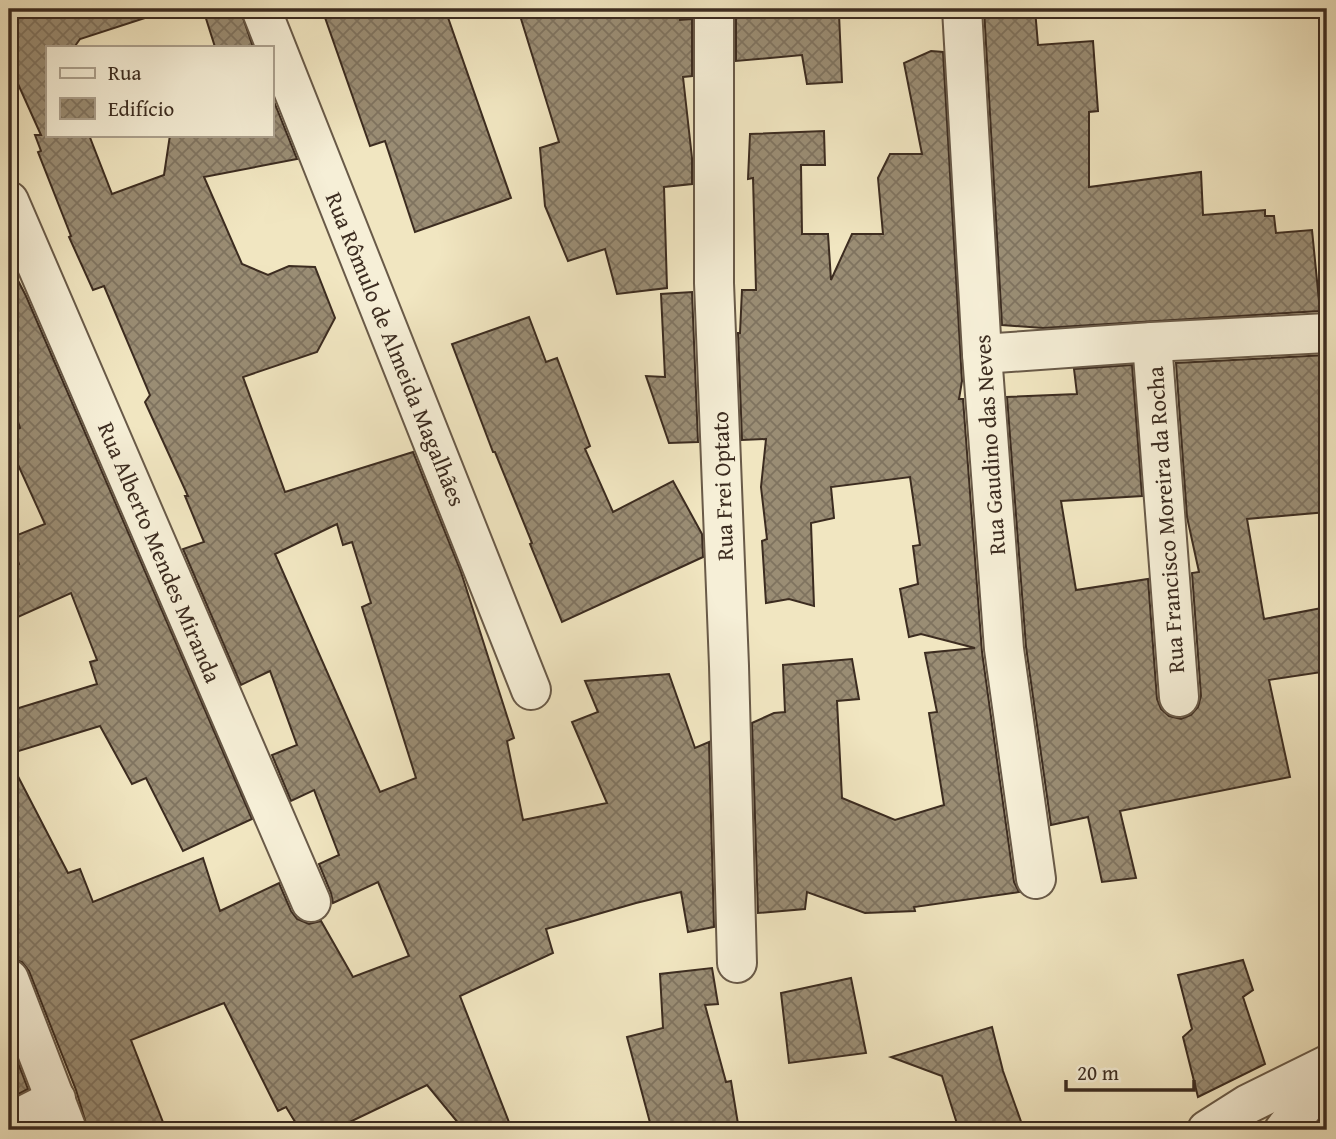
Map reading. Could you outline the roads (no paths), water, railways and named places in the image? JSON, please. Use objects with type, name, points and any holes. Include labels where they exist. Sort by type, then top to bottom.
[{"type":"street","name":"Rua Rômulo de Almeida Magalhães","points":[[261,9],[531,690]]},
{"type":"street","name":"Rua Frei Optato","points":[[714,9],[714,283],[737,963]]},
{"type":"street","name":"Rua Gaudino das Neves","points":[[962,9],[982,354],[1004,649],[1036,879]]},
{"type":"street","name":"Rua Alberto Mendes Miranda","points":[[9,201],[311,902]]},
{"type":"street","points":[[982,354],[1327,333]]},
{"type":"street","name":"Rua Francisco Moreira da Rocha","points":[[1152,342],[1179,697]]},
{"type":"street","points":[[9,979],[62,1115],[9,1124]]},
{"type":"street","points":[[1207,1130],[1248,1104],[1327,1065]]},
{"type":"street","points":[[1284,1130],[1327,1078]]}]
